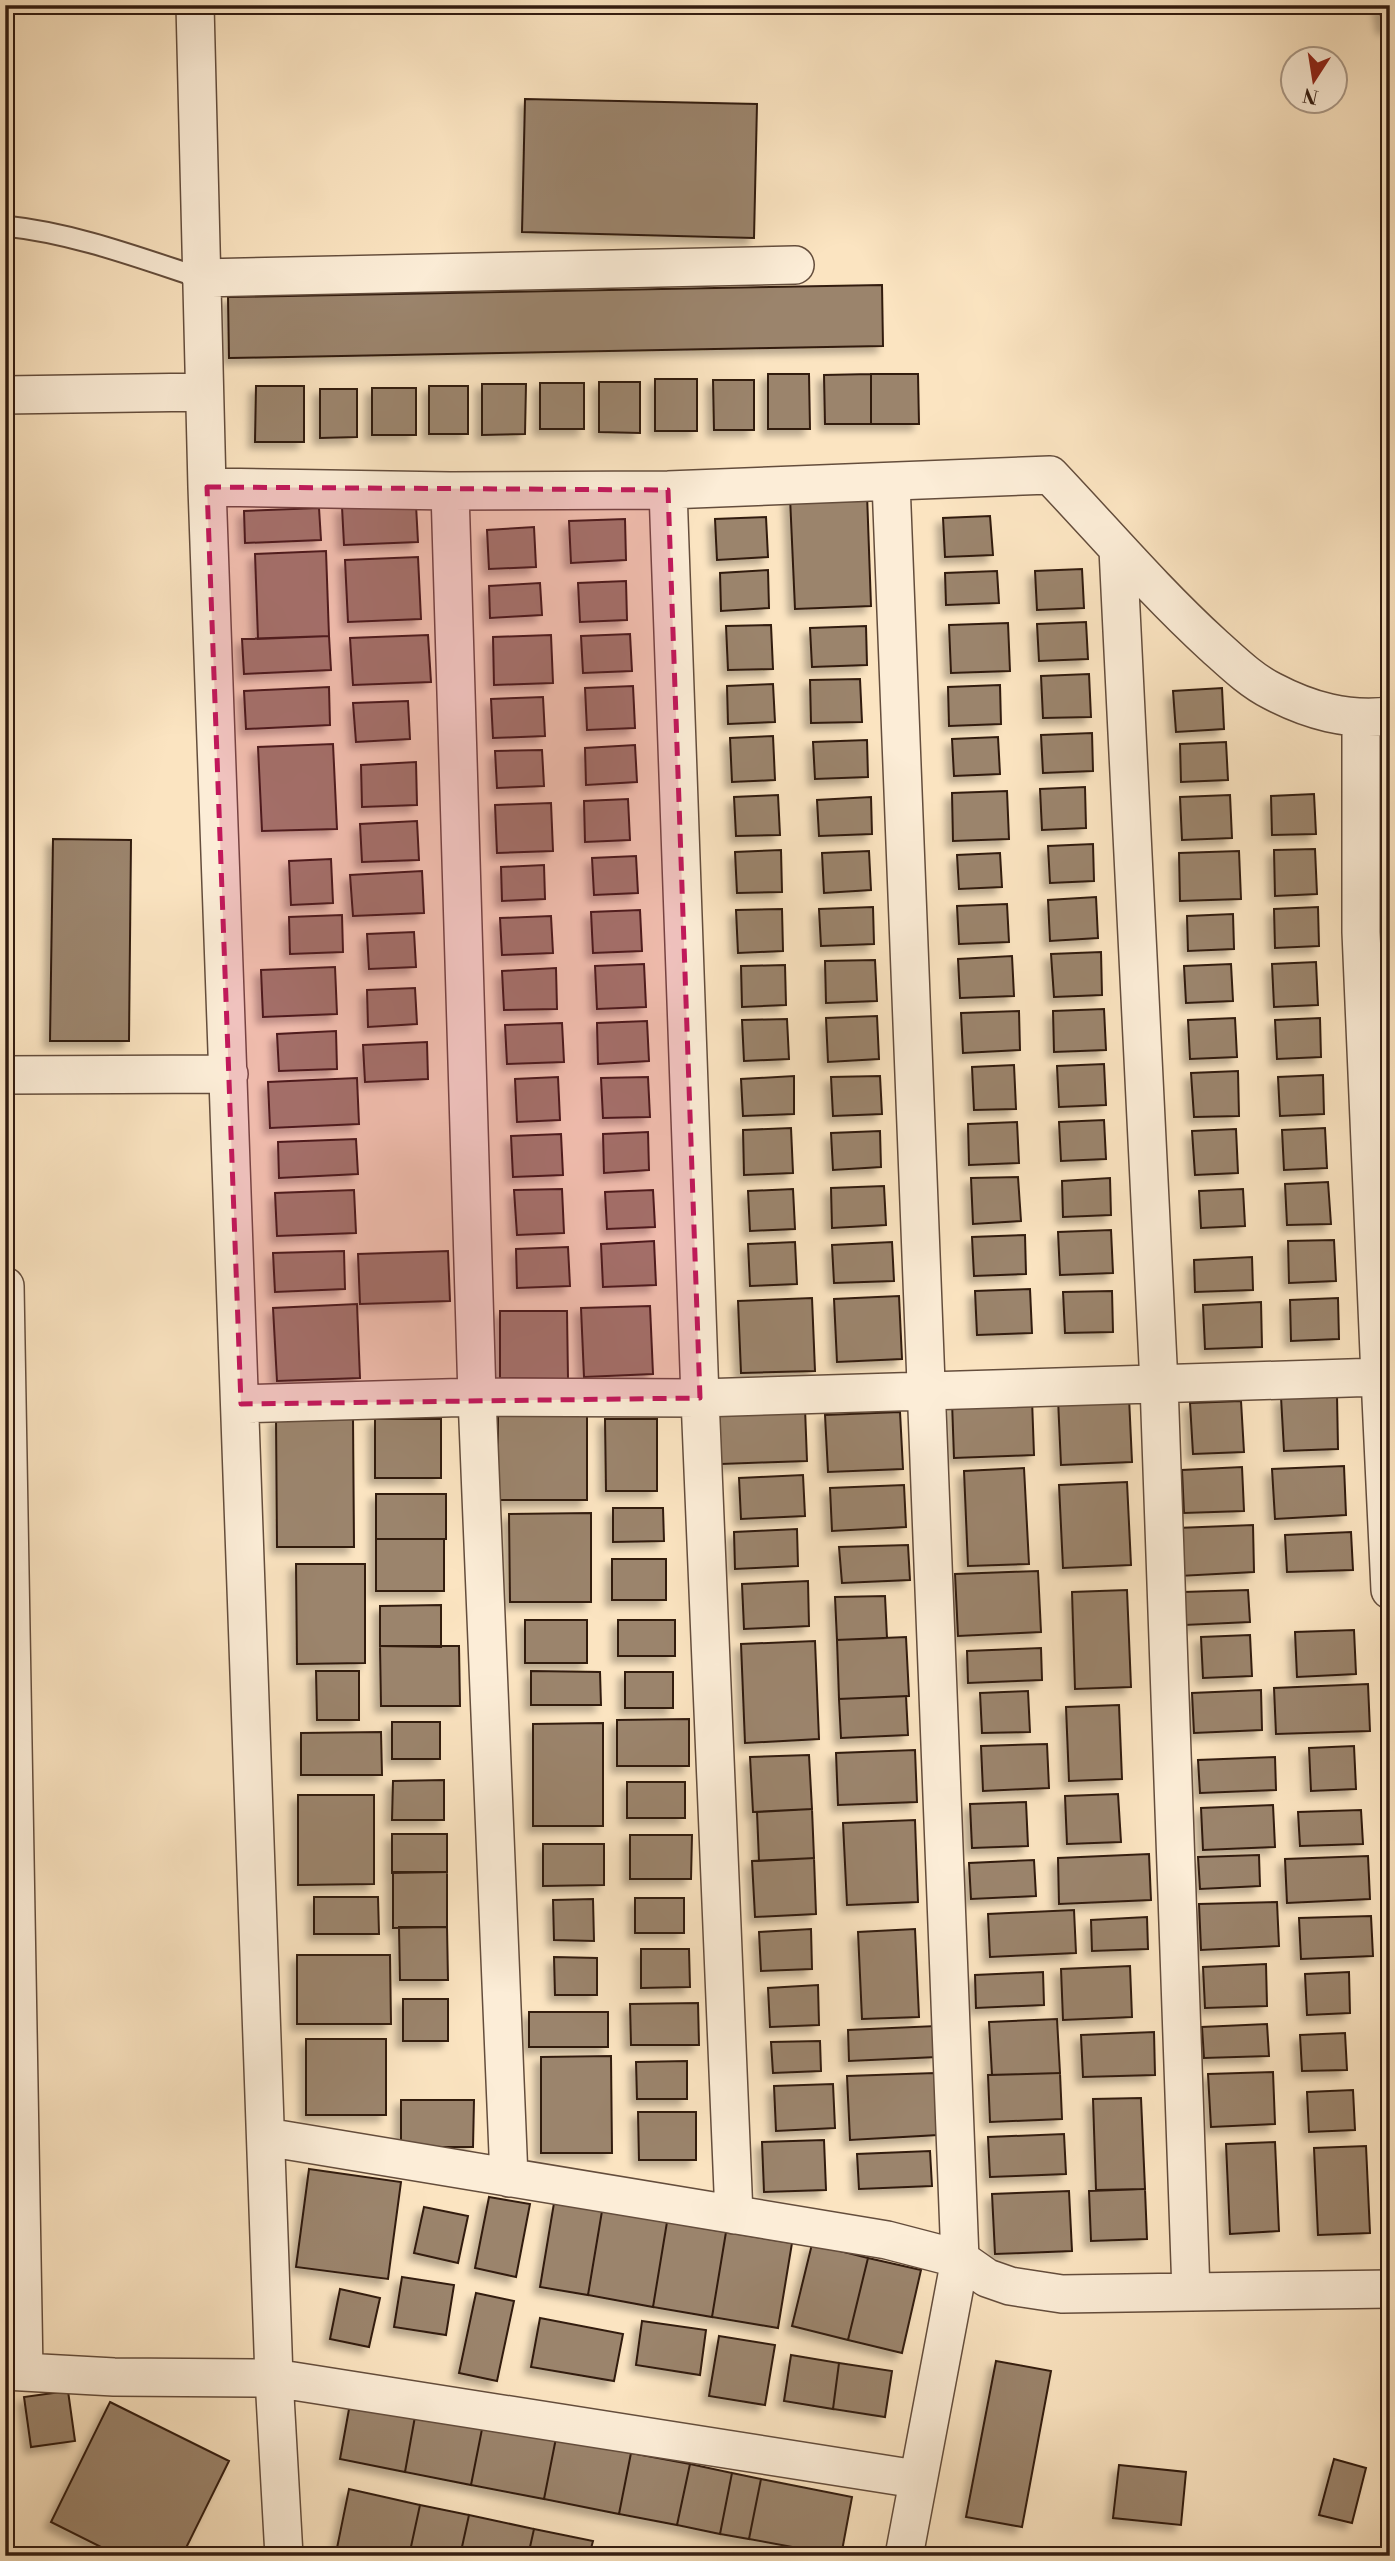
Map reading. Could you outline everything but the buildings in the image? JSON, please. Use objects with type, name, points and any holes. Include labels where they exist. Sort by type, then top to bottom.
[{"type":"street","points":[[195,5],[207,487],[274,2378],[284,2556]]},
{"type":"street","points":[[201,278],[796,265]]},
{"type":"street","points":[[5,395],[205,393]]},
{"type":"street","points":[[207,487],[450,491],[668,490],[1050,475],[1192,626],[1241,670],[1270,691],[1316,710],[1375,718],[1375,931],[1390,1590]]},
{"type":"street","points":[[891,482],[960,2259],[916,2479],[904,2556]]},
{"type":"street","points":[[668,490],[700,1398],[734,2215]]},
{"type":"street","points":[[450,491],[477,1397],[509,2178]]},
{"type":"street","points":[[1118,549],[1159,1384],[1191,2292]]},
{"type":"street","points":[[5,1075],[229,1074]]},
{"type":"street","points":[[5,1286],[15,2372],[114,2378],[274,2378],[916,2479]]},
{"type":"street","points":[[241,1404],[477,1397],[700,1398],[1385,1376]]},
{"type":"street","points":[[266,2137],[887,2240],[960,2259],[987,2278],[1028,2290],[1062,2294],[1390,2289]]},
{"type":"lane","points":[[5,226],[34,229],[94,244],[201,278]]},
{"type":"highlighted area","points":[[207,487],[668,490],[700,1398],[241,1404]]}]
